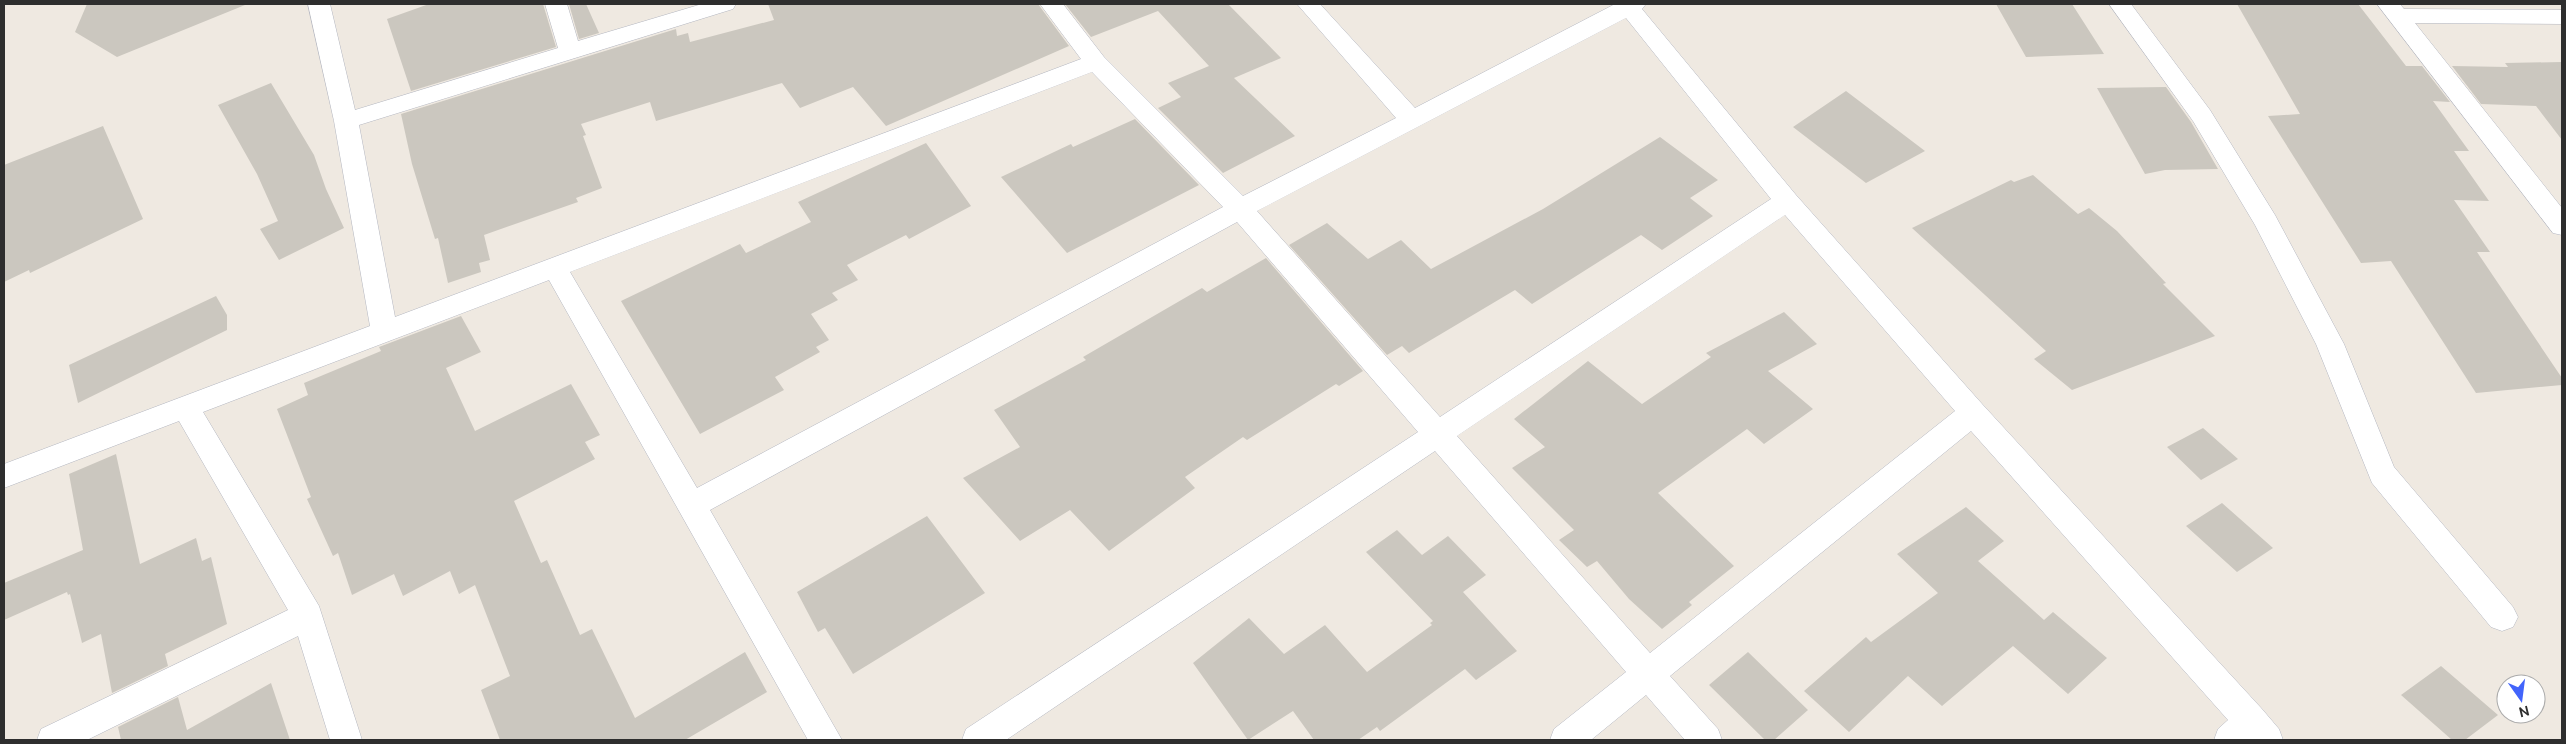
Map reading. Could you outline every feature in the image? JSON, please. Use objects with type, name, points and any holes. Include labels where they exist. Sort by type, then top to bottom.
[{"type":"street","points":[[319,4],[346,121],[385,332]]},
{"type":"street","points":[[556,4],[570,52]]},
{"type":"street","points":[[346,121],[725,4]]},
{"type":"street","points":[[1051,4],[1096,62],[1240,208],[1706,740]]},
{"type":"street","points":[[1308,4],[1411,119]]},
{"type":"street","points":[[2120,4],[2202,116],[2266,222],[2330,344],[2382,474],[2502,617]]},
{"type":"street","points":[[693,505],[1240,208],[1630,5],[1787,201],[2249,733]]},
{"type":"street","points":[[2394,10],[2562,18]]},
{"type":"street","points":[[2394,10],[2562,226]]},
{"type":"street","points":[[4,476],[184,406],[555,268],[1096,62]]},
{"type":"street","points":[[978,740],[1436,433],[1787,201]]},
{"type":"street","points":[[555,268],[693,505],[826,740]]},
{"type":"street","points":[[184,406],[308,616],[346,740]]},
{"type":"street","points":[[1570,739],[1647,673],[1973,413]]},
{"type":"street","points":[[54,740],[308,616]]},
{"type":"building","points":[[87,4],[245,5],[117,57],[75,32]]},
{"type":"building","points":[[429,4],[543,4],[556,47],[411,91],[387,19]]},
{"type":"building","points":[[569,4],[586,4],[599,33],[579,39]]},
{"type":"building","points":[[768,4],[1038,4],[1069,46],[886,126],[853,87],[800,108],[782,83],[656,121],[650,102],[581,124],[586,135],[583,136],[602,188],[576,198],[578,202],[484,235],[490,260],[479,263],[481,272],[448,283],[438,238],[435,239],[412,164],[401,114],[676,29],[677,36],[688,33],[690,42],[774,20]]},
{"type":"building","points":[[1065,4],[1228,4],[1281,58],[1234,78],[1295,136],[1223,173],[1158,108],[1181,97],[1168,83],[1209,66],[1158,11],[1091,37]]},
{"type":"building","points":[[1996,4],[2072,4],[2104,54],[2026,57]]},
{"type":"building","points":[[2237,4],[2358,4],[2406,66],[2422,66],[2450,102],[2433,101],[2469,151],[2454,151],[2489,201],[2454,200],[2490,252],[2477,252],[2562,378],[2562,385],[2476,393],[2391,261],[2361,263],[2268,116],[2300,114]]},
{"type":"building","points":[[2562,62],[2562,140],[2536,106],[2481,104],[2452,66],[2508,67],[2505,63]]},
{"type":"building","points":[[271,83],[314,155],[326,189],[344,228],[279,260],[260,229],[278,221],[257,174],[218,105]]},
{"type":"building","points":[[2166,87],[2191,122],[2218,169],[2165,170],[2145,174],[2097,88]]},
{"type":"building","points":[[1846,91],[1925,151],[1866,183],[1793,127]]},
{"type":"building","points":[[1135,119],[1199,185],[1067,253],[1001,177],[1071,144],[1073,147]]},
{"type":"building","points":[[103,126],[143,219],[30,273],[29,270],[4,282],[4,165]]},
{"type":"building","points":[[1660,137],[1718,180],[1690,198],[1713,216],[1662,250],[1641,235],[1532,304],[1515,290],[1409,353],[1402,346],[1387,355],[1289,245],[1327,223],[1368,259],[1401,240],[1431,269],[1543,209]]},
{"type":"building","points":[[926,143],[971,206],[909,239],[906,235],[847,265],[858,280],[832,293],[838,300],[811,314],[829,340],[816,347],[820,352],[775,377],[784,390],[700,434],[621,301],[740,244],[746,253],[811,222],[798,202]]},
{"type":"building","points":[[2033,175],[2078,214],[2089,208],[2117,231],[2166,283],[2163,284],[2215,336],[2072,390],[2034,359],[2046,351],[1912,228],[2011,180],[2014,182]]},
{"type":"building","points":[[1266,258],[1363,371],[1339,386],[1336,384],[1247,440],[1243,437],[1185,477],[1195,488],[1109,551],[1070,510],[1020,541],[963,478],[1020,447],[994,410],[1086,360],[1083,357],[1202,288],[1207,292]]},
{"type":"building","points":[[216,296],[227,315],[227,330],[78,403],[69,365]]},
{"type":"building","points":[[1784,312],[1817,344],[1768,371],[1813,409],[1764,444],[1747,429],[1658,493],[1734,566],[1689,602],[1692,605],[1662,629],[1629,599],[1597,561],[1587,567],[1559,540],[1574,530],[1512,468],[1545,447],[1514,419],[1588,361],[1642,404],[1711,357],[1706,353]]},
{"type":"building","points":[[461,316],[481,352],[446,368],[475,431],[571,384],[600,435],[585,442],[595,459],[514,501],[541,563],[547,560],[580,635],[592,629],[635,718],[745,652],[767,692],[685,740],[500,740],[481,690],[510,676],[475,585],[459,594],[450,571],[403,596],[394,574],[352,595],[338,553],[333,556],[307,499],[311,497],[277,409],[308,395],[304,383],[381,351],[379,347]]},
{"type":"building","points":[[2203,428],[2238,459],[2201,480],[2167,447]]},
{"type":"building","points":[[116,454],[140,564],[196,538],[202,561],[211,557],[227,624],[165,654],[168,666],[112,693],[101,634],[82,643],[70,594],[68,595],[67,592],[4,620],[4,583],[83,550],[69,474]]},
{"type":"building","points":[[2222,503],[2273,548],[2237,572],[2186,526]]},
{"type":"building","points":[[1966,507],[2004,541],[1978,561],[2044,620],[2053,612],[2107,658],[2068,694],[2013,646],[1942,706],[1908,676],[1849,732],[1804,691],[1866,637],[1871,642],[1938,593],[1897,554]]},
{"type":"building","points":[[927,516],[985,593],[853,674],[825,628],[818,632],[797,592]]},
{"type":"building","points":[[1397,530],[1422,555],[1448,536],[1486,575],[1463,592],[1517,651],[1476,680],[1465,669],[1380,731],[1377,727],[1358,740],[1314,740],[1293,711],[1248,740],[1193,663],[1249,618],[1284,654],[1325,625],[1367,672],[1432,625],[1430,623],[1433,621],[1366,552]]},
{"type":"building","points":[[1748,652],[1808,710],[1774,740],[1765,740],[1709,685]]},
{"type":"building","points":[[2441,666],[2496,713],[2496,717],[2465,740],[2452,740],[2401,695]]},
{"type":"building","points":[[271,683],[290,740],[121,740],[118,727],[178,697],[187,730]]}]
